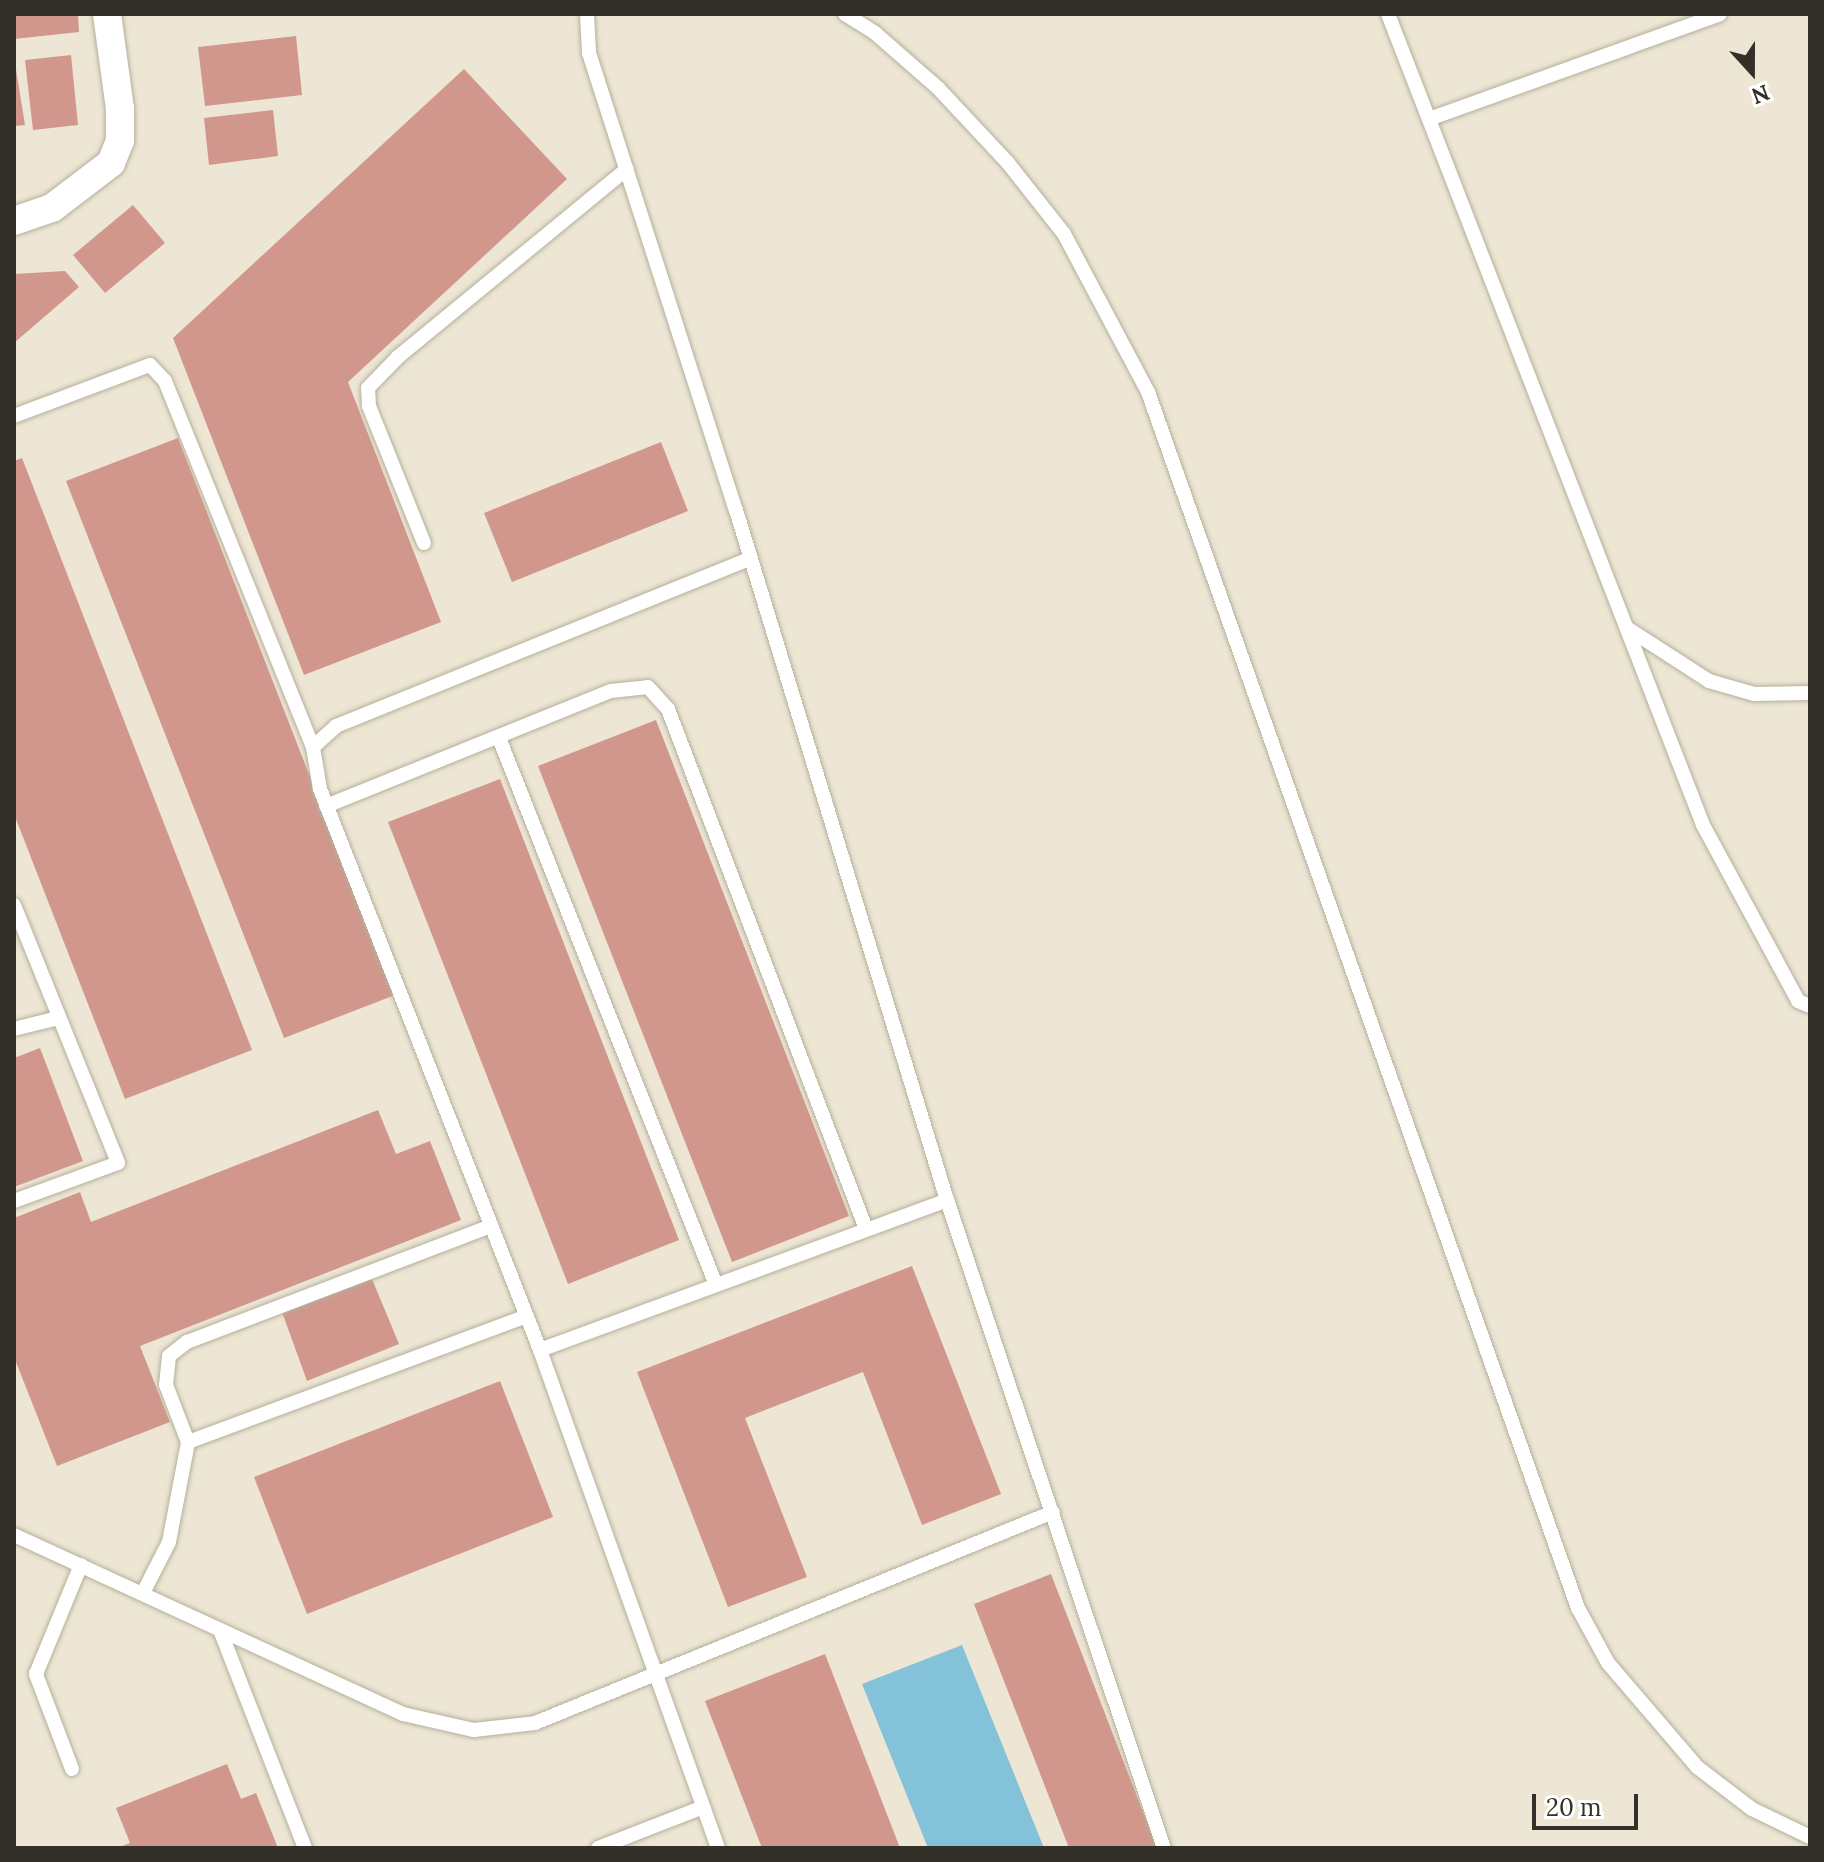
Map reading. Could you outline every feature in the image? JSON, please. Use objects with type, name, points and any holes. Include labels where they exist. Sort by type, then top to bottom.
[{"type":"street","points":[[14,221],[52,208],[111,163],[120,141],[120,109],[107,14]]},
{"type":"lane","points":[[587,14],[589,53],[750,559],[947,1200],[1164,1848]]},
{"type":"lane","points":[[845,14],[875,33],[938,88],[1008,163],[1064,234],[1148,392],[1578,1608],[1608,1663],[1648,1716],[1697,1767],[1752,1809],[1810,1837]]},
{"type":"lane","points":[[1388,14],[1703,825],[1798,1001],[1810,1006]]},
{"type":"lane","points":[[1429,119],[1690,20],[1720,14]]},
{"type":"lane","points":[[424,543],[369,406],[368,388],[398,357],[627,169]]},
{"type":"lane","points":[[14,416],[150,365],[165,381],[313,747],[326,806],[540,1350],[718,1848]]},
{"type":"lane","points":[[313,747],[336,726],[750,559]]},
{"type":"lane","points":[[1626,628],[1709,681],[1754,694],[1810,693]]},
{"type":"lane","points":[[326,806],[611,691],[648,687],[668,709],[866,1229]]},
{"type":"lane","points":[[499,738],[716,1285]]},
{"type":"lane","points":[[14,905],[118,1163],[14,1201]]},
{"type":"lane","points":[[14,1029],[58,1018]]},
{"type":"lane","points":[[540,1350],[947,1200]]},
{"type":"lane","points":[[143,1593],[169,1542],[188,1442],[166,1385],[169,1356],[187,1342],[490,1226]]},
{"type":"lane","points":[[188,1442],[526,1316]]},
{"type":"lane","points":[[14,1535],[403,1714],[474,1730],[535,1723],[1053,1512]]},
{"type":"lane","points":[[72,1769],[36,1674],[81,1565]]},
{"type":"lane","points":[[220,1630],[305,1848]]},
{"type":"lane","points":[[598,1848],[703,1807]]},
{"type":"water","points":[[962,1645],[1044,1848],[928,1848],[862,1684]]},
{"type":"building","points":[[14,14],[78,14],[79,32],[14,39]]},
{"type":"building","points":[[296,36],[302,95],[205,106],[198,47]]},
{"type":"building","points":[[71,55],[78,125],[33,130],[25,60]]},
{"type":"building","points":[[14,57],[25,125],[14,126]]},
{"type":"building","points":[[464,69],[567,179],[348,382],[441,622],[304,675],[173,338]]},
{"type":"building","points":[[273,110],[278,156],[209,165],[204,118]]},
{"type":"building","points":[[133,205],[165,243],[105,293],[73,255]]},
{"type":"building","points":[[65,271],[79,287],[14,343],[14,274]]},
{"type":"building","points":[[178,438],[395,995],[284,1038],[66,481]]},
{"type":"building","points":[[661,442],[688,511],[512,582],[484,513]]},
{"type":"building","points":[[22,458],[252,1050],[125,1099],[14,814],[14,461]]},
{"type":"building","points":[[656,720],[849,1216],[732,1262],[538,766]]},
{"type":"building","points":[[500,779],[679,1240],[568,1284],[388,822]]},
{"type":"building","points":[[40,1048],[83,1161],[14,1187],[14,1058]]},
{"type":"building","points":[[378,1110],[396,1154],[430,1141],[461,1220],[140,1346],[170,1422],[57,1466],[14,1357],[14,1218],[80,1192],[91,1222]]},
{"type":"building","points":[[912,1266],[1001,1494],[922,1525],[863,1372],[745,1418],[807,1577],[728,1607],[637,1372]]},
{"type":"building","points":[[372,1279],[399,1344],[307,1381],[282,1312]]},
{"type":"building","points":[[500,1381],[553,1517],[307,1614],[254,1477]]},
{"type":"building","points":[[1051,1574],[1157,1848],[1069,1848],[974,1604]]},
{"type":"building","points":[[825,1654],[900,1848],[762,1848],[705,1701]]},
{"type":"building","points":[[227,1764],[241,1799],[256,1793],[278,1848],[117,1848],[130,1843],[116,1808]]}]
